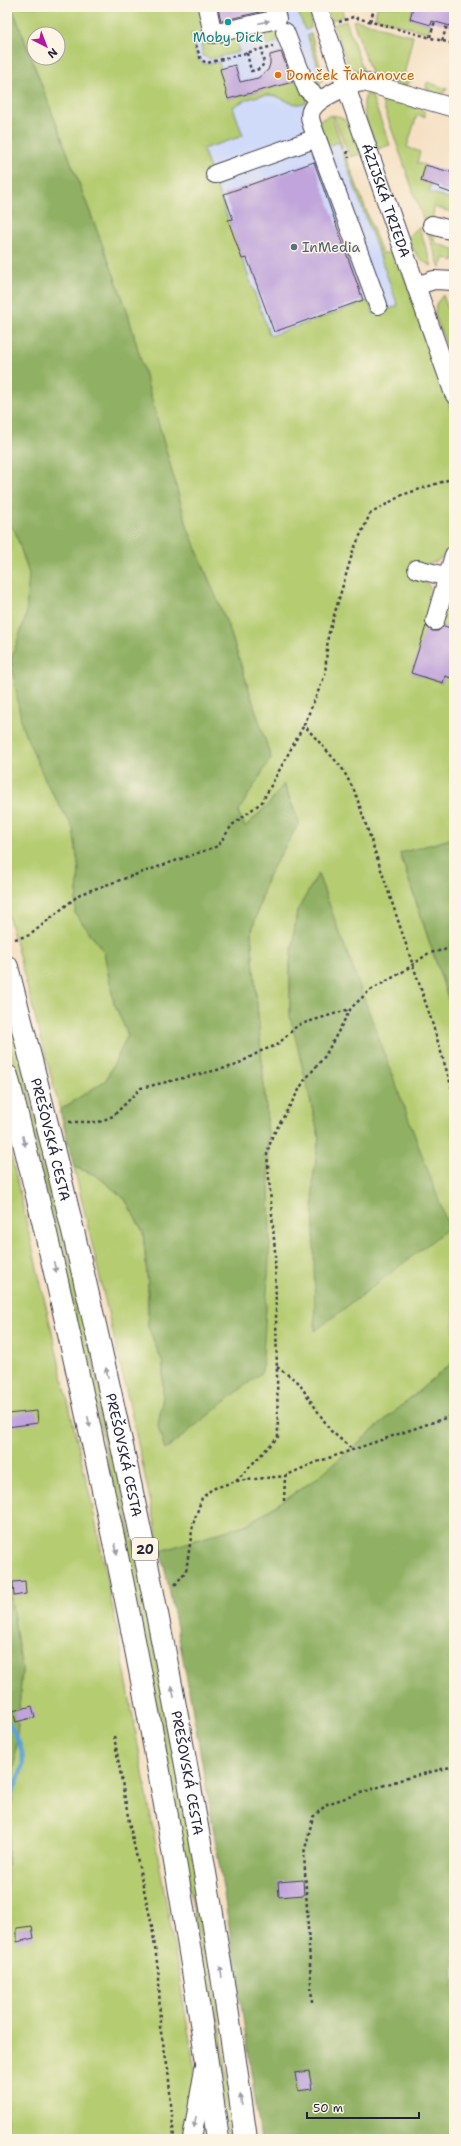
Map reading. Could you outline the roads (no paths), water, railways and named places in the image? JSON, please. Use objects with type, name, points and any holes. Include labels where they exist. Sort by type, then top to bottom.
[{"type":"highway","name":"PREŠOVSKÁ CESTA","points":[[7,967],[73,1229],[140,1523],[179,1721],[210,1899],[246,2139]]},
{"type":"highway","name":"PREŠOVSKÁ CESTA","points":[[7,1076],[59,1284],[123,1579],[184,1910],[207,2056],[218,2139]]},
{"type":"street","points":[[207,7],[213,34],[277,19],[274,7]]},
{"type":"street","name":"ÁZIJSKÁ TRIEDA","points":[[318,7],[454,394]]},
{"type":"street","points":[[280,39],[307,89],[320,100]]},
{"type":"street","points":[[378,305],[317,138],[310,117],[311,110],[320,100],[346,88],[364,82],[454,108]]},
{"type":"street","points":[[215,174],[317,138]]},
{"type":"street","points":[[432,225],[454,231]]},
{"type":"street","points":[[416,286],[434,280],[454,281]]},
{"type":"street","points":[[435,621],[454,555]]},
{"type":"street","points":[[417,569],[448,577]]},
{"type":"street","points":[[192,2139],[207,2056]]},
{"type":"waterway","points":[[7,1721],[19,1743],[23,1761],[19,1777],[7,1805]]},
{"type":"place","name":"Moby Dick","points":[[228,22]]},
{"type":"place","name":"Domček Ťahanovce","points":[[278,75]]},
{"type":"place","name":"InMedia","points":[[294,247]]}]
